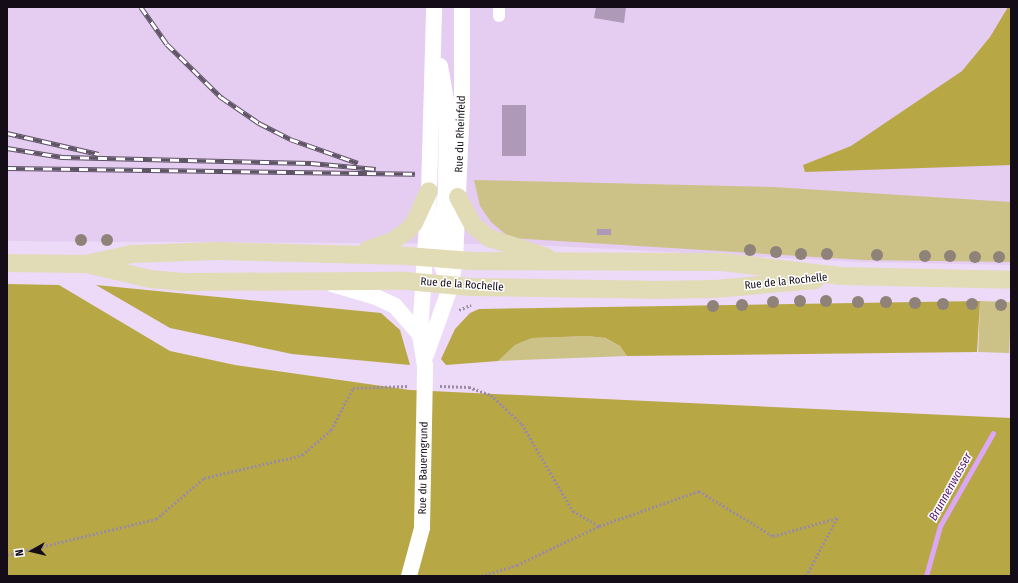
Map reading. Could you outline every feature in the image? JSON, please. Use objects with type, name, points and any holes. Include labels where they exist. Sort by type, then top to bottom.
[{"type":"main road","points":[[350,254],[379,247],[408,230],[414,223],[429,191]]},
{"type":"main road","points":[[458,197],[473,225],[489,238],[559,261]]},
{"type":"main road","name":"Rue de la Rochelle","points":[[85,264],[112,257],[157,252],[350,254],[439,259],[722,262],[841,276],[1011,280]]},
{"type":"main road","name":"Rue de la Rochelle","points":[[15,263],[85,264],[150,279],[183,282],[424,282],[471,287],[715,289],[788,284],[841,276]]},
{"type":"street","name":"Rue du Rheinfeld","points":[[434,7],[429,191],[439,259]]},
{"type":"street","name":"Rue du Rheinfeld","points":[[424,282],[439,259],[458,197],[462,7]]},
{"type":"street","name":"Rue du Rheinfeld","points":[[434,36],[447,105],[445,195],[439,259]]},
{"type":"street","name":"Rue du Bauerngrund","points":[[425,362],[450,285],[439,259]]},
{"type":"street","points":[[325,282],[390,303],[403,312],[420,335]]},
{"type":"street","name":"Rue du Bauerngrund","points":[[409,576],[422,528],[426,387],[425,362],[420,335],[424,282]]},
{"type":"path","points":[[7,555],[156,518],[204,478],[302,455],[331,430],[353,388],[469,387],[491,395],[522,424],[573,511],[599,526]]},
{"type":"path","points":[[481,576],[517,565],[599,526],[699,491],[773,536],[837,518],[806,576]]},
{"type":"shaded area","points":[[7,7],[1011,7],[1011,265],[861,262],[515,244],[7,241]]},
{"type":"shaded area","points":[[1008,7],[1011,7],[1011,165],[805,172],[803,165],[851,146],[962,71],[990,37]]},
{"type":"shaded area","points":[[474,180],[773,187],[1011,202],[1011,262],[864,260],[510,238],[491,222],[480,206]]},
{"type":"shaded area","points":[[7,284],[59,285],[170,351],[235,365],[410,390],[1011,418],[1011,576],[7,576]]},
{"type":"shaded area","points":[[96,285],[381,313],[400,330],[410,365],[292,354],[170,328]]},
{"type":"shaded area","points":[[980,301],[1011,302],[1009,353],[978,352]]},
{"type":"shaded area","points":[[980,301],[977,352],[627,356],[620,346],[605,338],[588,336],[532,338],[515,345],[498,361],[446,365],[441,359],[455,329],[470,313],[479,309]]},
{"type":"shaded area","points":[[588,336],[604,338],[620,346],[627,356],[498,361],[515,345],[532,338]]},
{"type":"building","points":[[596,7],[626,7],[624,23],[594,18]]},
{"type":"building","points":[[502,105],[526,105],[526,156],[502,156]]},
{"type":"building","points":[[597,229],[611,229],[611,235],[597,235]]},
{"type":"waterway","name":"Brunnenwasser","points":[[926,576],[940,526],[993,433]]},
{"type":"railway","points":[[141,7],[167,44],[221,97],[259,123],[290,139],[358,163]]},
{"type":"railway","points":[[7,133],[99,154]]},
{"type":"railway","points":[[7,148],[62,157],[311,163],[376,169]]},
{"type":"railway","points":[[7,168],[415,174]]}]
